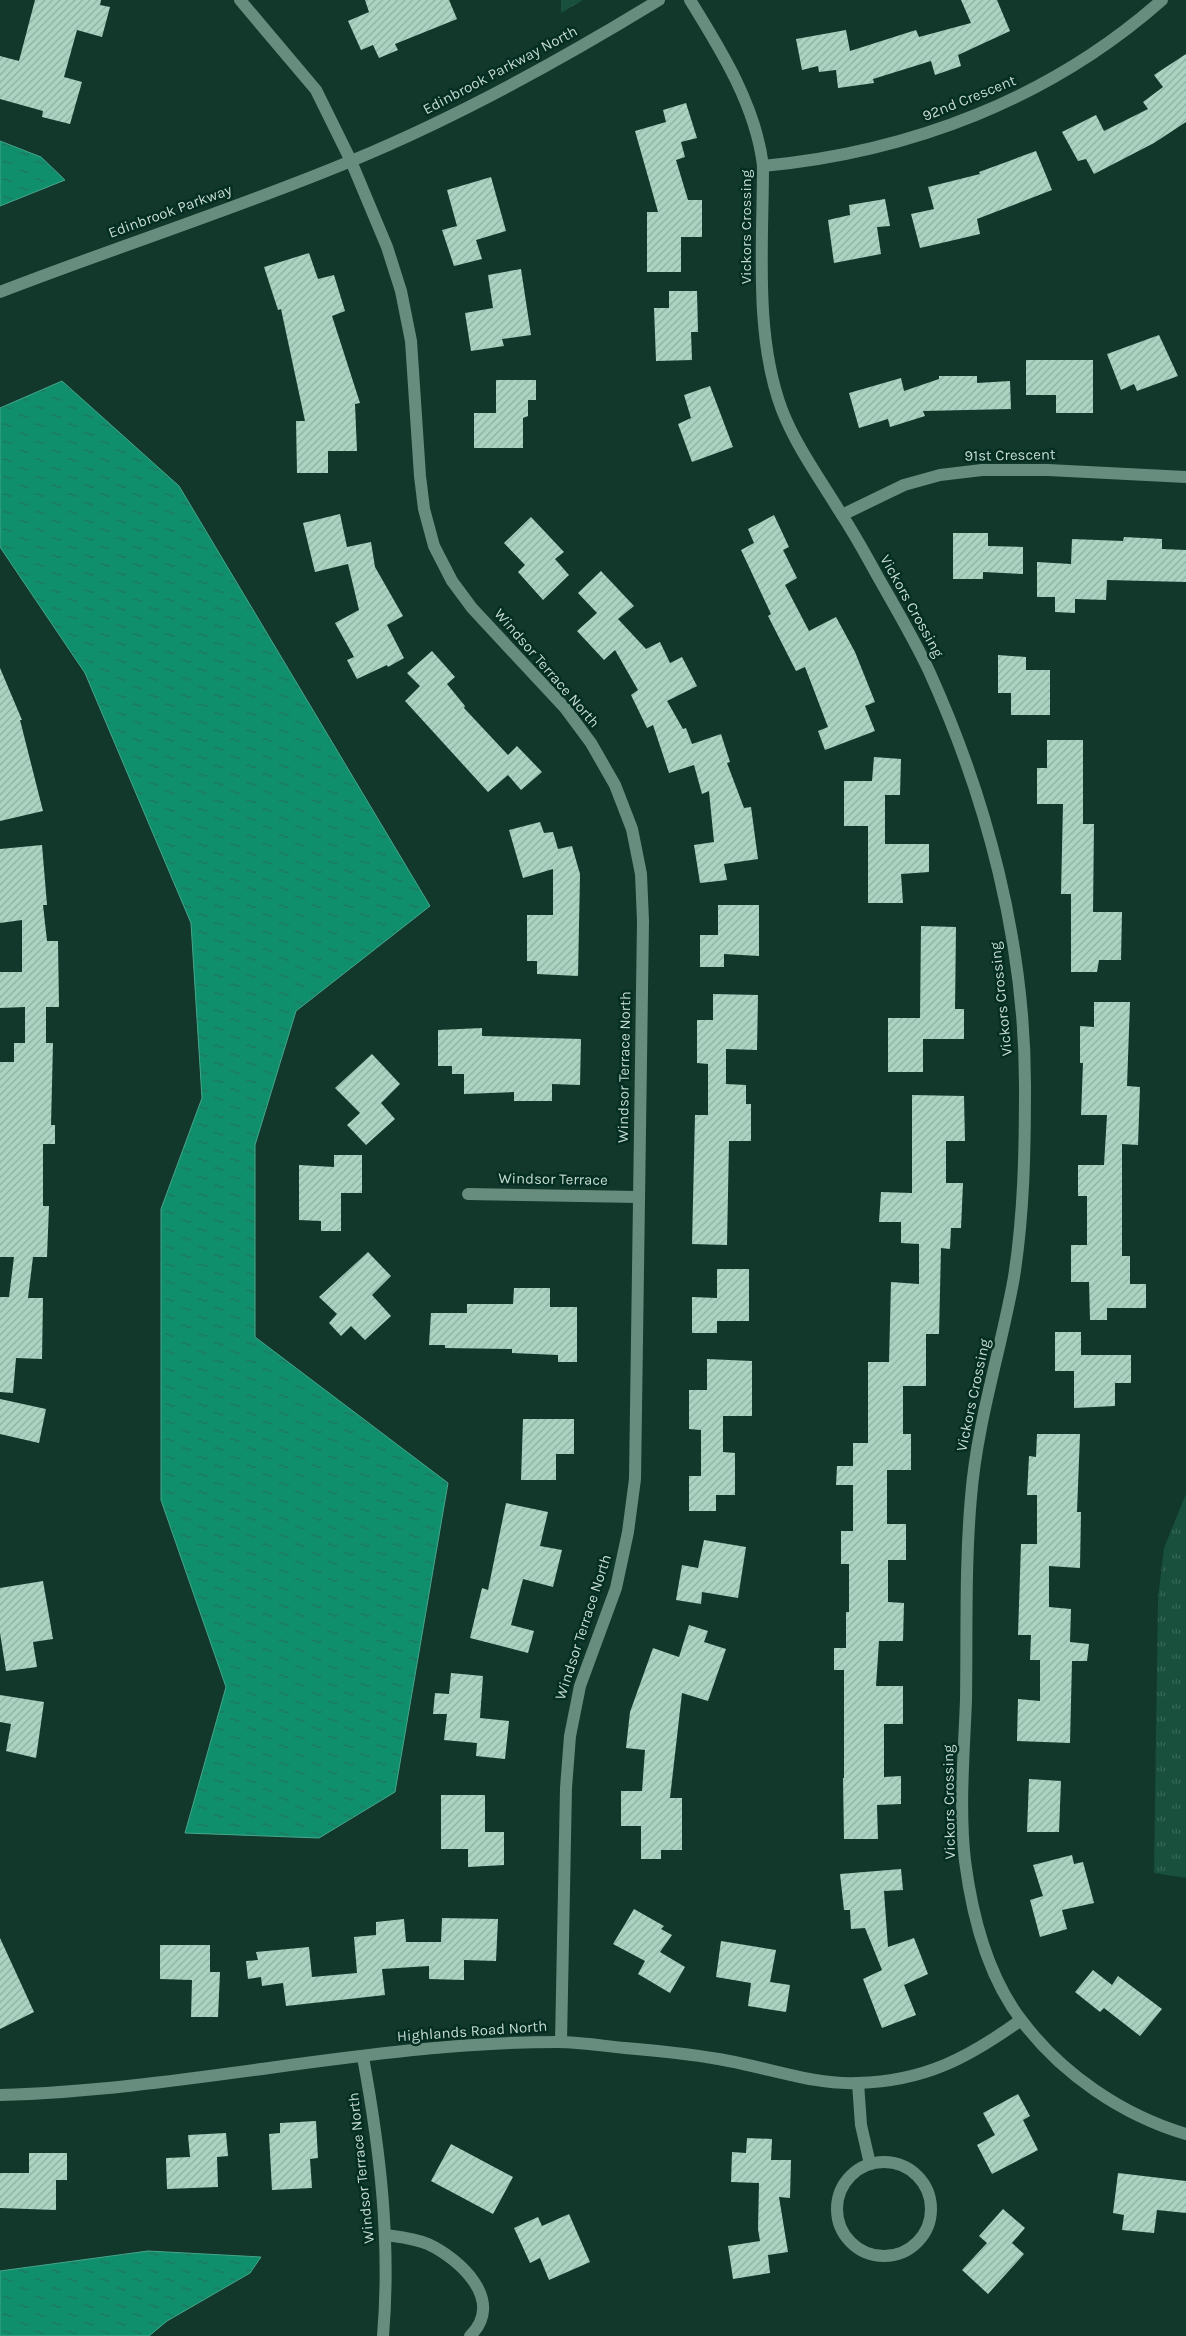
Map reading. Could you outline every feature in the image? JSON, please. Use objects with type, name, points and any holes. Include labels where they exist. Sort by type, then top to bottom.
[{"type":"street","points":[[240,0],[316,90],[352,161]]},
{"type":"street","name":"Edinbrook Parkway North","points":[[352,161],[466,108],[607,32],[659,0]]},
{"type":"street","name":"Vickors Crossing","points":[[690,0],[729,68],[745,102],[761,150],[763,166],[763,301],[767,355],[782,410],[807,460],[842,515],[927,667],[967,762],[996,862],[1017,963],[1025,1068],[1025,1170],[1014,1273],[979,1436],[971,1496],[963,1828],[969,1886],[981,1934],[995,1974],[1021,2020],[1062,2065],[1106,2099],[1156,2125],[1186,2134]]},
{"type":"street","name":"92nd Crescent","points":[[763,166],[871,150],[944,128],[1017,98],[1083,60],[1162,0]]},
{"type":"street","name":"Edinbrook Parkway","points":[[0,292],[352,161]]},
{"type":"street","name":"Windsor Terrace North","points":[[352,161],[372,209],[401,291],[412,341],[424,509],[434,546],[452,580],[472,608],[565,708],[591,743],[615,785],[632,829],[641,874],[644,921],[638,1197],[635,1479],[628,1532],[616,1588],[580,1686],[570,1736],[566,1788],[561,2042]]},
{"type":"street","name":"91st Crescent","points":[[842,515],[904,485],[940,475],[982,470],[1048,470],[1186,477]]},
{"type":"street","name":"Windsor Terrace","points":[[468,1194],[638,1197]]},
{"type":"street","name":"Highlands Road North","points":[[0,2095],[139,2085],[431,2048],[501,2043],[561,2042],[674,2053],[728,2061],[799,2077],[858,2083],[928,2072],[962,2059],[1021,2020]]},
{"type":"street","name":"Windsor Terrace North","points":[[363,2057],[374,2116],[386,2235],[387,2275],[383,2336]]},
{"type":"street","points":[[858,2083],[861,2125],[870,2164]]},
{"type":"street","points":[[884,2162],[898,2164],[910,2170],[921,2180],[928,2192],[931,2206],[930,2220],[924,2234],[916,2244],[904,2252],[889,2257],[874,2256],[859,2250],[847,2240],[836,2212],[838,2196],[845,2182],[856,2171],[870,2164],[884,2162]]},
{"type":"street","points":[[386,2235],[412,2238],[428,2244],[453,2259],[469,2274],[480,2290],[482,2312],[475,2331],[470,2336]]},
{"type":"green space","points":[[561,0],[583,0],[561,13]]},
{"type":"green space","points":[[1186,1494],[1186,1878],[1154,1873],[1158,1599],[1164,1548]]},
{"type":"water","points":[[0,141],[41,157],[65,180],[0,206]]},
{"type":"water","points":[[62,381],[179,486],[430,906],[296,1011],[255,1145],[255,1337],[448,1483],[395,1792],[319,1838],[185,1833],[226,1687],[161,1500],[161,1209],[202,1098],[191,923],[85,673],[0,547],[0,408]]},
{"type":"water","points":[[148,2251],[261,2257],[250,2273],[167,2321],[149,2336],[0,2336],[0,2271]]},
{"type":"building","points":[[35,0],[101,0],[100,5],[110,7],[102,37],[77,30],[64,77],[82,82],[70,124],[42,117],[43,111],[0,99],[0,56],[19,61]]},
{"type":"building","points":[[365,0],[449,0],[457,19],[395,44],[398,50],[379,58],[373,45],[361,50],[348,21],[369,12]]},
{"type":"building","points":[[961,0],[997,0],[1010,31],[958,55],[961,66],[935,75],[931,61],[873,79],[874,83],[838,88],[836,70],[819,72],[818,66],[802,70],[796,39],[846,30],[850,51],[916,30],[919,37],[971,23]]},
{"type":"building","points":[[1186,54],[1186,122],[1154,143],[1094,174],[1086,159],[1078,161],[1062,132],[1096,115],[1104,131],[1148,109],[1143,102],[1163,87],[1154,75]]},
{"type":"building","points":[[686,103],[697,138],[681,142],[685,157],[676,160],[688,200],[702,200],[702,237],[681,237],[681,272],[647,272],[647,212],[658,212],[635,131],[666,122],[663,110]]},
{"type":"building","points":[[1036,151],[1052,190],[977,219],[980,234],[920,248],[911,214],[934,209],[928,187],[980,174],[979,172]]},
{"type":"building","points":[[491,177],[506,231],[476,240],[482,259],[454,266],[442,230],[457,226],[447,190]]},
{"type":"building","points":[[885,199],[890,226],[877,227],[881,254],[834,263],[828,220],[850,215],[849,205]]},
{"type":"building","points":[[309,253],[318,279],[334,275],[345,311],[332,316],[360,403],[355,404],[357,451],[328,451],[328,473],[297,473],[296,421],[305,421],[281,309],[278,310],[264,267]]},
{"type":"building","points":[[521,269],[531,335],[502,339],[504,346],[471,351],[465,313],[493,308],[488,275]]},
{"type":"building","points":[[669,291],[697,291],[698,332],[691,332],[692,360],[656,361],[654,308],[669,308]]},
{"type":"building","points":[[1159,335],[1178,376],[1137,391],[1134,384],[1121,390],[1107,354]]},
{"type":"building","points":[[1026,360],[1093,360],[1093,413],[1056,413],[1056,395],[1026,395]]},
{"type":"building","points":[[939,376],[977,376],[977,383],[1010,381],[1011,409],[923,411],[925,416],[890,427],[888,419],[859,428],[849,393],[901,378],[904,391],[939,379]]},
{"type":"building","points":[[496,380],[536,380],[536,400],[528,400],[528,416],[523,418],[523,448],[474,448],[474,413],[496,413]]},
{"type":"building","points":[[710,386],[733,447],[692,462],[678,424],[691,418],[684,395]]},
{"type":"building","points":[[340,514],[347,547],[371,542],[375,567],[403,616],[387,625],[404,658],[388,667],[387,665],[357,679],[347,660],[354,657],[335,623],[359,610],[348,564],[315,572],[303,523]]},
{"type":"building","points":[[774,515],[789,547],[783,550],[797,578],[785,585],[809,631],[836,617],[855,652],[875,702],[865,706],[875,731],[825,750],[818,731],[828,727],[805,667],[796,671],[768,616],[771,614],[741,550],[754,543],[748,529]]},
{"type":"building","points":[[531,517],[564,552],[555,559],[569,575],[543,600],[518,572],[525,565],[504,543]]},
{"type":"building","points":[[953,533],[988,533],[988,546],[1023,547],[1023,574],[983,572],[983,579],[953,579]]},
{"type":"building","points":[[1124,537],[1162,539],[1162,549],[1186,550],[1186,582],[1107,580],[1106,600],[1075,599],[1075,613],[1055,612],[1055,597],[1037,597],[1037,562],[1071,564],[1072,539],[1123,541]]},
{"type":"building","points":[[601,571],[634,606],[618,619],[646,649],[660,642],[670,663],[682,657],[697,686],[667,701],[683,729],[686,728],[692,744],[721,734],[730,762],[727,763],[744,808],[751,807],[758,859],[724,864],[727,880],[700,883],[694,845],[714,842],[709,791],[702,794],[694,765],[669,773],[653,725],[647,728],[631,695],[638,690],[615,650],[604,660],[577,631],[597,613],[578,593]]},
{"type":"building","points":[[432,651],[455,677],[447,684],[465,706],[464,708],[508,755],[517,746],[542,772],[521,790],[508,775],[488,792],[405,701],[420,686],[407,673]]},
{"type":"building","points":[[998,655],[1026,657],[1026,670],[1050,670],[1050,715],[1011,715],[1011,693],[998,693]]},
{"type":"building","points":[[0,668],[22,720],[20,720],[43,811],[0,821]]},
{"type":"building","points":[[1047,740],[1083,740],[1083,824],[1094,824],[1093,912],[1122,912],[1121,960],[1099,960],[1097,972],[1071,972],[1071,894],[1061,894],[1063,804],[1037,804],[1037,768],[1047,768]]},
{"type":"building","points":[[874,757],[901,759],[900,795],[885,795],[885,844],[929,844],[929,872],[901,874],[903,903],[868,903],[868,826],[844,826],[844,781],[872,781]]},
{"type":"building","points":[[540,822],[544,833],[553,832],[558,849],[572,846],[580,874],[578,976],[537,974],[537,961],[527,961],[527,915],[553,915],[553,869],[523,878],[509,830]]},
{"type":"building","points":[[42,845],[47,905],[43,905],[47,941],[58,941],[59,1007],[46,1007],[46,1043],[53,1043],[51,1125],[55,1125],[55,1144],[43,1144],[43,1206],[49,1206],[47,1257],[33,1257],[28,1298],[43,1298],[42,1359],[16,1358],[13,1393],[0,1392],[0,1297],[9,1297],[14,1257],[0,1257],[0,1062],[14,1062],[14,1043],[25,1043],[25,1007],[0,1008],[0,972],[22,972],[22,920],[0,923],[0,849]]},
{"type":"building","points":[[718,905],[759,905],[759,956],[724,954],[724,967],[700,967],[700,935],[718,935]]},
{"type":"building","points":[[921,926],[956,927],[955,1009],[964,1009],[964,1039],[923,1039],[923,1072],[888,1072],[888,1018],[920,1018]]},
{"type":"building","points":[[713,994],[758,995],[757,1050],[726,1049],[726,1084],[746,1085],[746,1104],[751,1104],[751,1141],[729,1141],[727,1245],[692,1244],[695,1115],[708,1115],[708,1064],[697,1063],[697,1020],[713,1020]]},
{"type":"building","points":[[1094,1002],[1130,1002],[1127,1086],[1140,1087],[1138,1145],[1122,1144],[1122,1256],[1130,1256],[1130,1284],[1146,1284],[1146,1308],[1107,1308],[1107,1320],[1090,1320],[1089,1282],[1071,1282],[1071,1245],[1087,1245],[1087,1196],[1078,1196],[1078,1165],[1104,1165],[1107,1115],[1081,1115],[1083,1063],[1080,1063],[1080,1026],[1094,1027]]},
{"type":"building","points":[[482,1028],[482,1036],[581,1039],[580,1085],[552,1084],[552,1101],[514,1101],[514,1092],[464,1094],[464,1074],[452,1074],[452,1066],[438,1066],[438,1030]]},
{"type":"building","points":[[372,1054],[400,1084],[381,1103],[395,1119],[366,1145],[347,1125],[360,1113],[335,1088]]},
{"type":"building","points":[[912,1095],[964,1096],[965,1141],[946,1141],[946,1183],[963,1183],[961,1228],[951,1228],[950,1249],[941,1248],[939,1334],[926,1334],[926,1386],[903,1386],[903,1434],[911,1434],[911,1470],[887,1470],[887,1524],[906,1524],[906,1560],[888,1560],[888,1602],[904,1603],[903,1641],[879,1641],[876,1686],[903,1686],[903,1724],[884,1724],[884,1777],[901,1776],[901,1804],[877,1805],[878,1839],[844,1839],[844,1670],[834,1670],[834,1648],[846,1648],[846,1612],[849,1612],[849,1564],[841,1564],[841,1531],[853,1531],[853,1485],[836,1485],[837,1466],[853,1466],[853,1443],[868,1443],[868,1362],[889,1362],[891,1282],[919,1284],[919,1244],[901,1243],[901,1222],[879,1222],[881,1192],[912,1193]]},
{"type":"building","points":[[334,1155],[362,1155],[362,1193],[341,1193],[341,1231],[321,1231],[321,1221],[299,1220],[299,1165],[334,1167]]},
{"type":"building","points":[[368,1252],[391,1276],[372,1295],[391,1316],[365,1340],[351,1326],[341,1336],[329,1323],[337,1314],[319,1297]]},
{"type":"building","points":[[717,1269],[749,1269],[749,1321],[717,1321],[717,1333],[692,1333],[692,1297],[717,1298]]},
{"type":"building","points":[[514,1288],[550,1288],[550,1307],[577,1307],[577,1362],[558,1362],[558,1355],[512,1353],[512,1349],[445,1348],[445,1345],[429,1345],[431,1313],[467,1313],[467,1304],[513,1304]]},
{"type":"building","points":[[1055,1332],[1081,1332],[1081,1355],[1131,1355],[1131,1383],[1115,1383],[1115,1406],[1074,1408],[1074,1371],[1055,1371]]},
{"type":"building","points":[[707,1359],[752,1361],[752,1416],[723,1416],[723,1452],[735,1453],[735,1495],[716,1495],[716,1511],[689,1511],[689,1476],[701,1476],[701,1430],[689,1429],[689,1390],[707,1390]]},
{"type":"building","points":[[0,1399],[46,1409],[39,1443],[0,1434]]},
{"type":"building","points":[[523,1419],[574,1419],[574,1454],[556,1454],[556,1480],[521,1480]]},
{"type":"building","points":[[1037,1434],[1080,1434],[1077,1512],[1081,1512],[1080,1568],[1049,1566],[1049,1607],[1071,1609],[1070,1642],[1089,1644],[1087,1661],[1072,1661],[1070,1743],[1017,1741],[1018,1699],[1040,1701],[1040,1660],[1030,1660],[1031,1635],[1018,1635],[1021,1544],[1037,1544],[1037,1495],[1027,1495],[1029,1456],[1036,1457]]},
{"type":"building","points":[[506,1503],[548,1512],[540,1546],[562,1550],[553,1587],[523,1579],[511,1625],[534,1631],[528,1653],[470,1638],[482,1588],[488,1590]]},
{"type":"building","points":[[704,1540],[746,1547],[738,1598],[702,1592],[701,1604],[676,1600],[682,1565],[698,1568]]},
{"type":"building","points":[[43,1581],[53,1639],[33,1642],[37,1667],[6,1671],[0,1633],[0,1588]]},
{"type":"building","points":[[689,1625],[708,1631],[704,1642],[726,1649],[708,1701],[682,1693],[670,1798],[682,1798],[682,1850],[661,1850],[661,1859],[641,1859],[641,1826],[621,1826],[621,1791],[642,1791],[645,1750],[626,1748],[630,1712],[653,1648],[679,1657]]},
{"type":"building","points":[[451,1673],[483,1676],[480,1718],[509,1721],[505,1759],[476,1756],[477,1743],[444,1740],[447,1714],[433,1714],[435,1693],[449,1694]]},
{"type":"building","points":[[0,1695],[44,1702],[36,1758],[6,1751],[11,1724],[0,1722]]},
{"type":"building","points":[[1029,1779],[1061,1781],[1059,1832],[1027,1832]]},
{"type":"building","points":[[441,1795],[485,1795],[485,1832],[504,1832],[504,1865],[468,1867],[468,1849],[441,1849]]},
{"type":"building","points":[[1072,1855],[1074,1864],[1083,1862],[1094,1903],[1062,1910],[1067,1929],[1040,1937],[1030,1900],[1043,1896],[1033,1865]]},
{"type":"building","points":[[901,1869],[903,1890],[884,1891],[888,1947],[914,1938],[928,1974],[904,1985],[916,2015],[882,2028],[863,1979],[882,1970],[865,1928],[851,1929],[850,1910],[844,1910],[840,1874]]},
{"type":"building","points":[[634,1909],[664,1926],[661,1929],[672,1935],[660,1952],[685,1967],[670,1993],[638,1974],[645,1961],[613,1944]]},
{"type":"building","points":[[442,1918],[498,1919],[496,1961],[464,1960],[464,1980],[429,1979],[429,1966],[382,1969],[385,1995],[286,2006],[283,1983],[262,1986],[261,1977],[248,1979],[246,1961],[258,1960],[256,1952],[309,1947],[312,1977],[357,1973],[354,1937],[376,1935],[376,1922],[404,1919],[406,1942],[441,1942]]},
{"type":"building","points":[[0,1938],[34,2012],[0,2029]]},
{"type":"building","points":[[721,1941],[776,1950],[770,1982],[790,1985],[786,2012],[748,2006],[751,1983],[716,1977]]},
{"type":"building","points":[[160,1945],[210,1945],[210,1972],[220,1972],[218,2017],[191,2017],[192,1980],[160,1979]]},
{"type":"building","points":[[1093,1970],[1112,1985],[1118,1976],[1162,2009],[1140,2036],[1104,2008],[1100,2012],[1075,1992]]},
{"type":"building","points":[[1018,2094],[1030,2116],[1023,2120],[1038,2150],[992,2174],[977,2145],[995,2135],[983,2113]]},
{"type":"building","points":[[316,2121],[318,2158],[310,2159],[312,2188],[272,2190],[269,2134],[280,2133],[280,2123]]},
{"type":"building","points":[[226,2133],[228,2156],[217,2157],[218,2187],[167,2189],[166,2158],[190,2157],[188,2135]]},
{"type":"building","points":[[747,2138],[772,2139],[771,2160],[791,2160],[790,2198],[779,2197],[788,2252],[768,2255],[770,2273],[733,2279],[728,2246],[760,2241],[758,2229],[759,2183],[731,2182],[732,2152],[746,2153]]},
{"type":"building","points":[[451,2144],[513,2177],[493,2214],[431,2181]]},
{"type":"building","points":[[29,2153],[67,2153],[67,2180],[56,2180],[56,2210],[0,2208],[0,2173],[29,2173]]},
{"type":"building","points":[[1118,2173],[1186,2181],[1186,2213],[1157,2210],[1154,2233],[1122,2230],[1124,2215],[1113,2213]]},
{"type":"building","points":[[1003,2209],[1025,2228],[1012,2243],[1024,2254],[988,2294],[962,2270],[987,2243],[979,2236]]},
{"type":"building","points":[[569,2214],[590,2262],[549,2280],[540,2258],[530,2263],[514,2228],[538,2217],[542,2226]]}]
